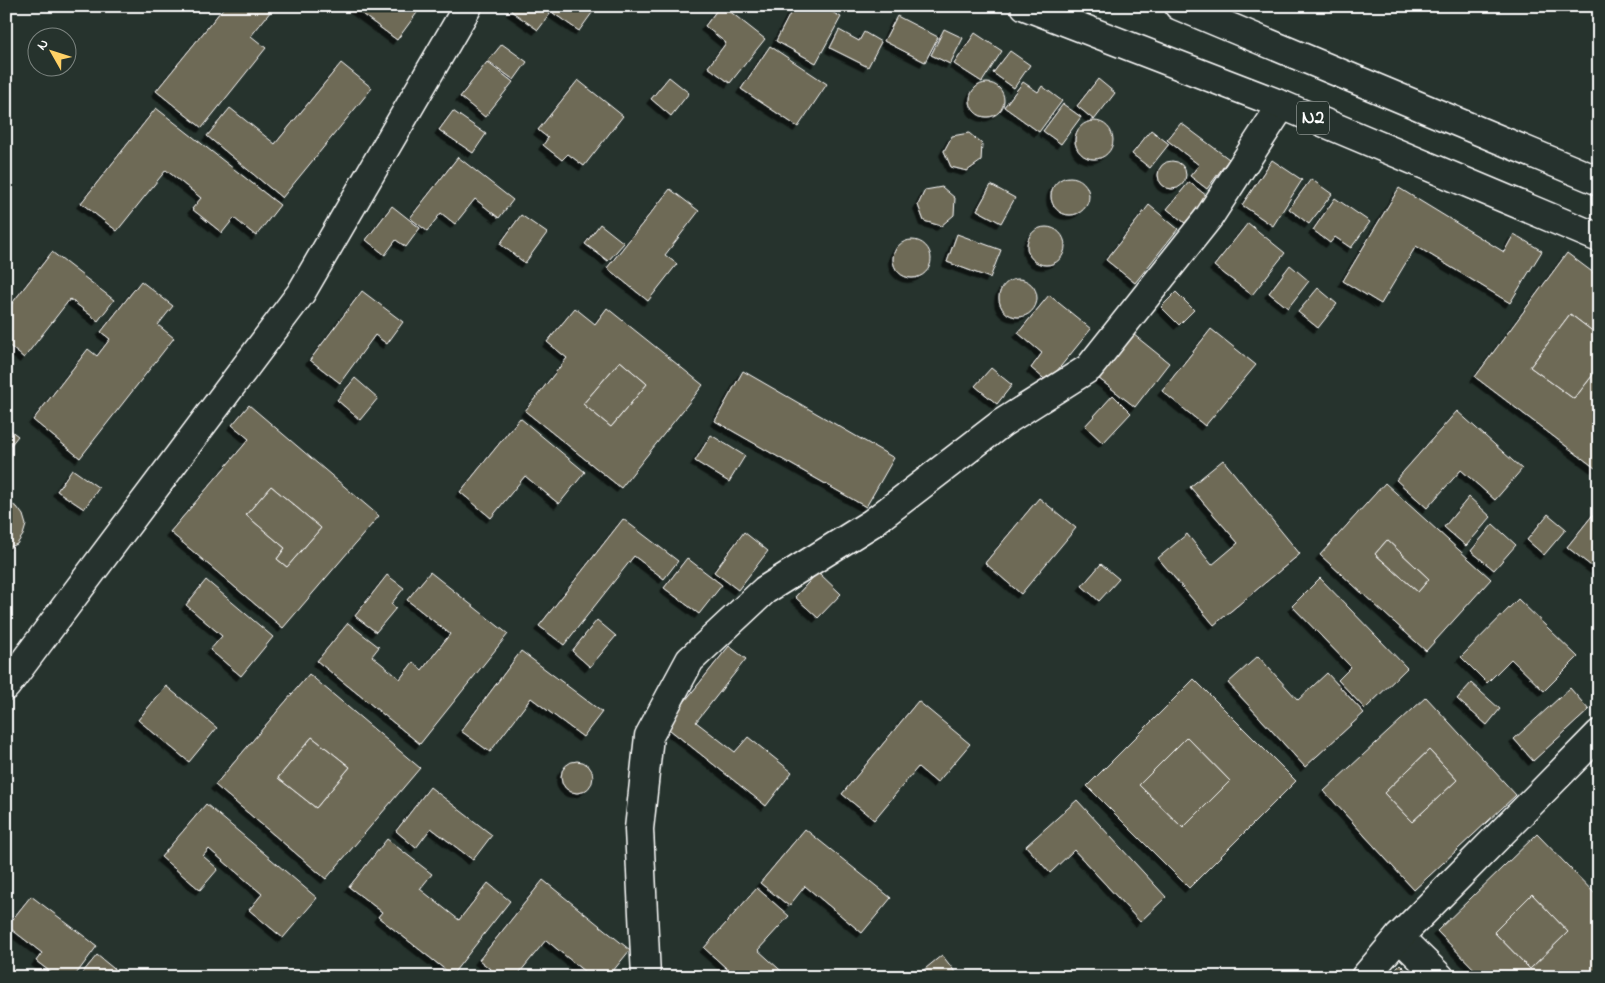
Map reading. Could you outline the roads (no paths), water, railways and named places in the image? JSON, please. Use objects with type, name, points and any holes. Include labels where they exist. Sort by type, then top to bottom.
[{"type":"main road","points":[[6,686],[301,293],[468,6]]},
{"type":"main road","name":"N2","points":[[1025,6],[1282,105],[1599,238]]},
{"type":"main road","points":[[1179,6],[1599,181]]},
{"type":"main road","points":[[646,977],[639,829],[648,736],[690,660],[765,590],[872,523],[1002,423],[1089,368],[1209,217],[1282,105]]},
{"type":"main road","points":[[1365,977],[1399,937],[1599,734]]},
{"type":"main road","points":[[1399,937],[1440,977]]}]
